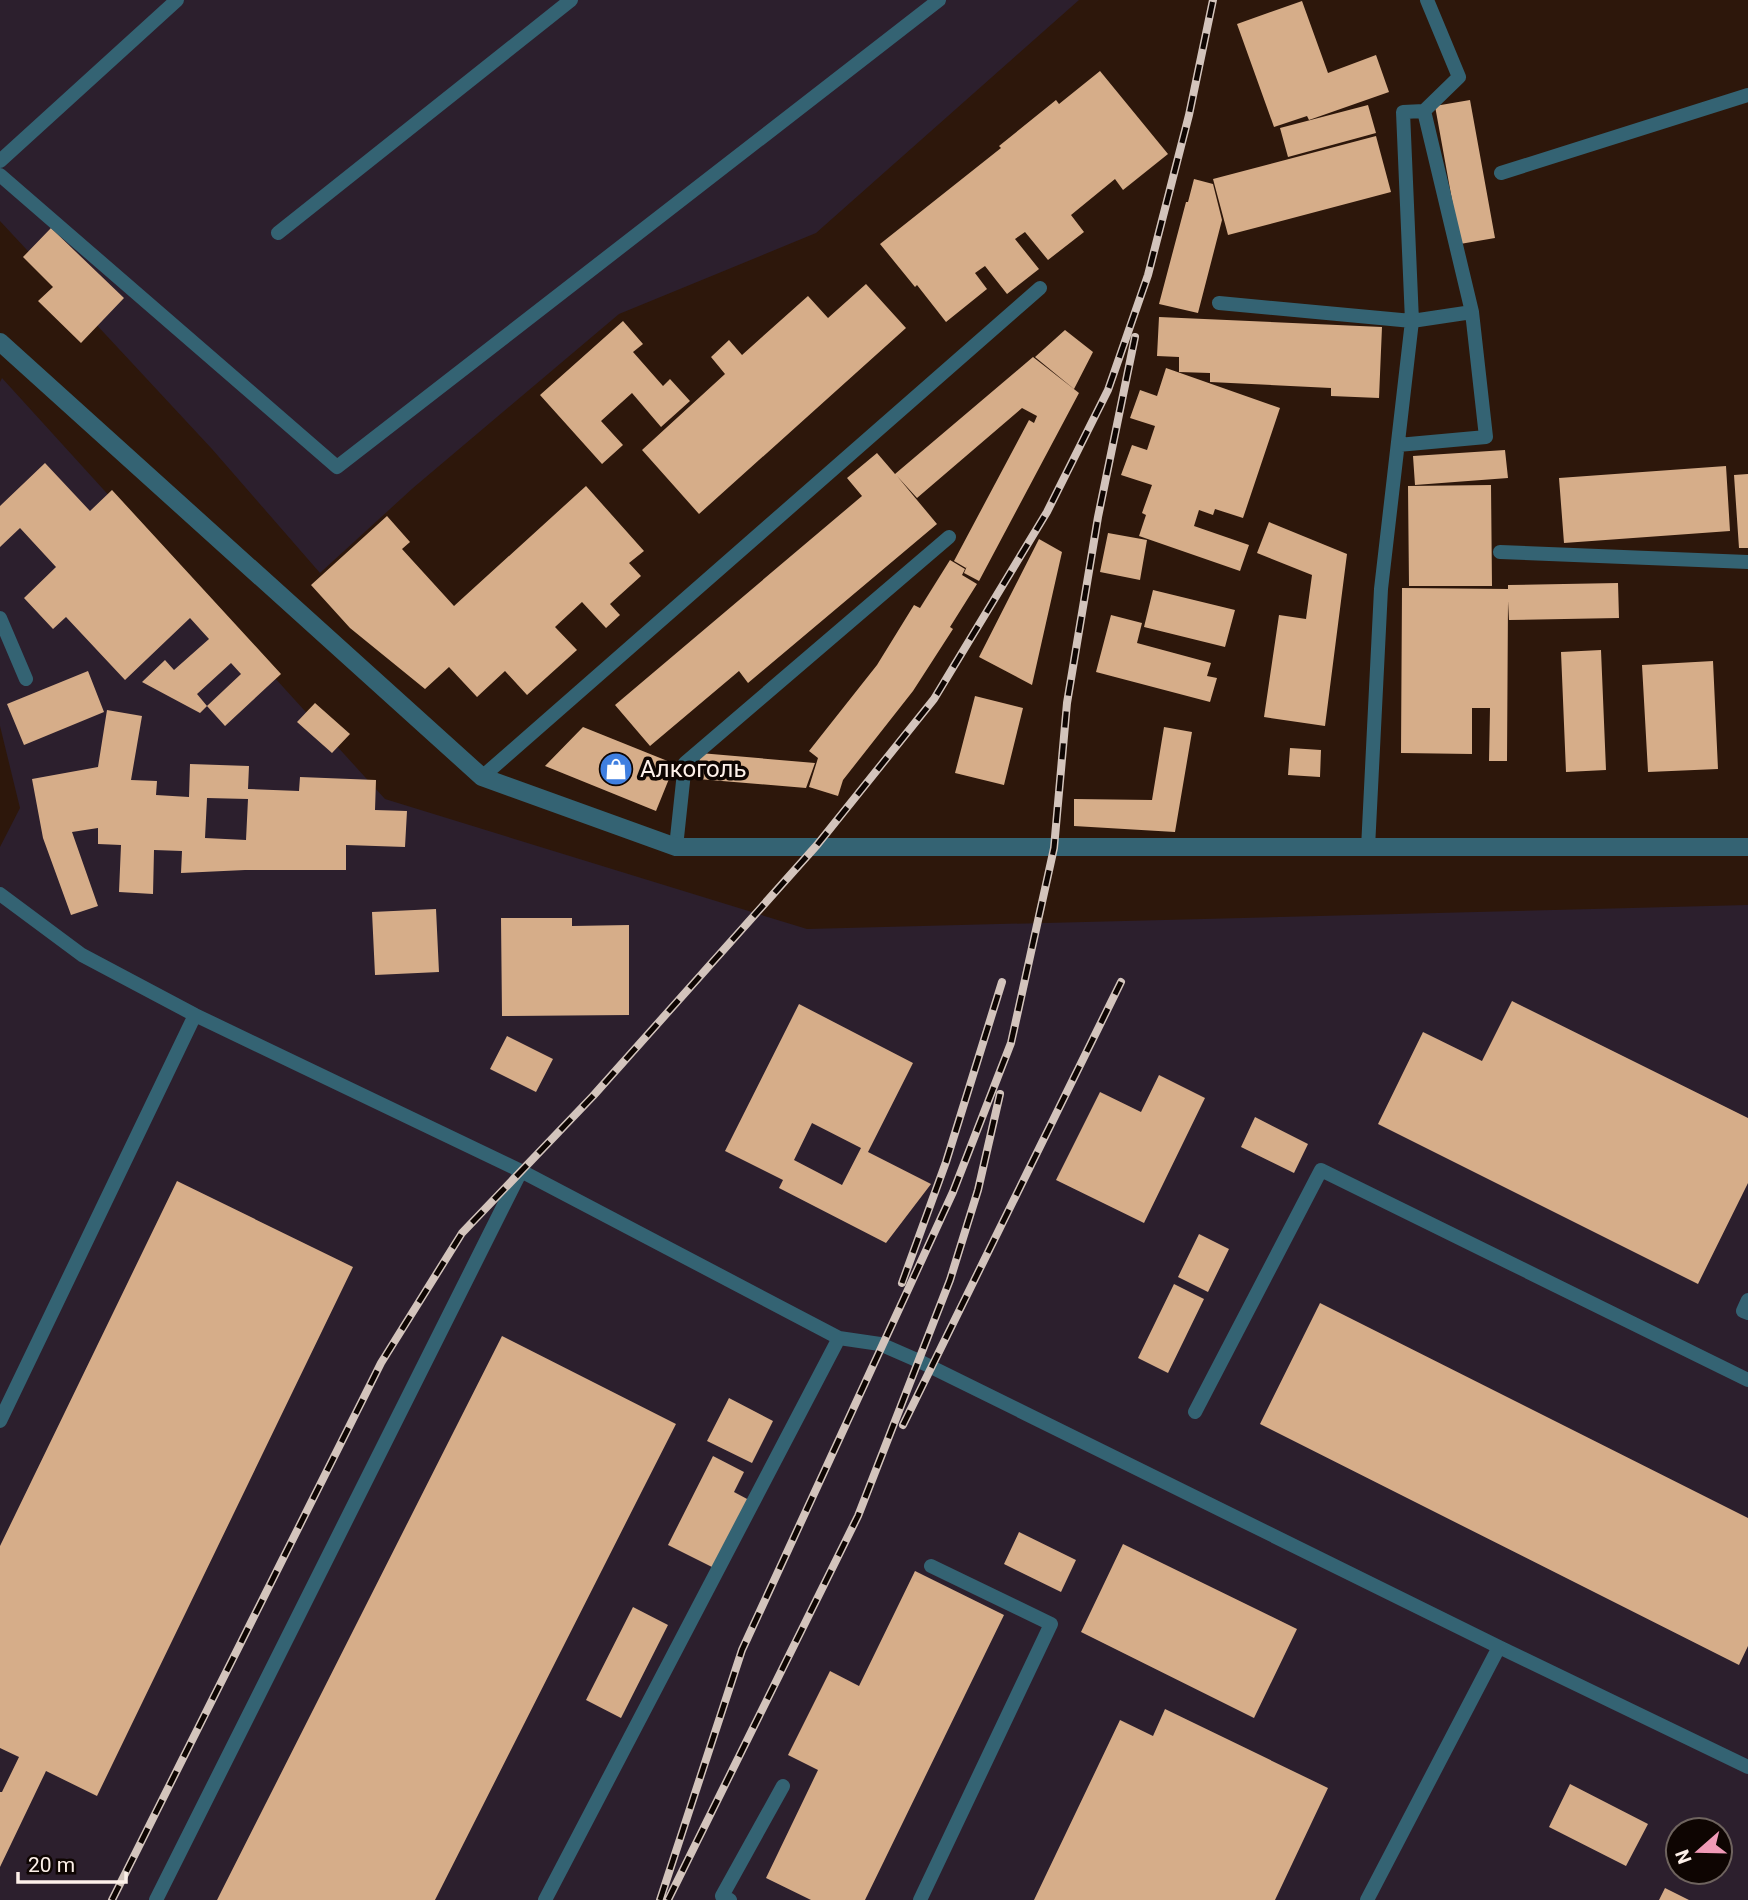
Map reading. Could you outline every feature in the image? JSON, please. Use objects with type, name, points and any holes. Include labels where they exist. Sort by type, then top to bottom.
[{"type":"street","points":[[0,342],[482,776],[676,847],[817,845],[1046,848],[1748,848]]},
{"type":"lane","points":[[0,161],[177,0]]},
{"type":"lane","points":[[278,233],[571,0]]},
{"type":"lane","points":[[0,175],[337,467],[939,0]]},
{"type":"lane","points":[[1368,848],[1381,589],[1412,320],[1404,112],[1424,111],[1459,77],[1427,0]]},
{"type":"lane","points":[[1501,173],[1748,95]]},
{"type":"lane","points":[[1398,445],[1486,437],[1472,312],[1424,111]]},
{"type":"lane","points":[[482,776],[1040,288]]},
{"type":"lane","points":[[1219,303],[1412,320],[1472,312]]},
{"type":"lane","points":[[676,847],[684,763],[949,537]]},
{"type":"lane","points":[[1500,552],[1748,562]]},
{"type":"lane","points":[[0,618],[26,679]]},
{"type":"lane","points":[[0,894],[82,955],[195,1015],[521,1171],[839,1338],[880,1344],[919,1362],[1748,1767]]},
{"type":"lane","points":[[0,1421],[195,1015]]},
{"type":"lane","points":[[1195,1412],[1321,1170],[1748,1381]]},
{"type":"lane","points":[[156,1900],[521,1171]]},
{"type":"lane","points":[[1748,1300],[1743,1311],[1748,1313]]},
{"type":"lane","points":[[545,1900],[839,1338]]},
{"type":"lane","points":[[920,1900],[1051,1624],[931,1566]]},
{"type":"lane","points":[[1367,1900],[1499,1647]]},
{"type":"lane","points":[[730,1900],[722,1896],[783,1786]]},
{"type":"shaded area","points":[[0,0],[1079,0],[816,233],[619,314],[413,488],[320,573],[212,449],[0,221]]},
{"type":"shaded area","points":[[2,378],[385,799],[807,929],[1748,905],[1748,1900],[0,1900],[0,847],[20,808],[0,726]]},
{"type":"building","points":[[1302,1],[1328,73],[1376,55],[1389,92],[1309,120],[1307,116],[1274,127],[1237,24]]},
{"type":"building","points":[[1100,71],[1168,154],[1123,190],[1115,179],[1071,215],[1084,232],[1048,260],[1025,232],[1015,239],[1039,269],[1007,294],[985,266],[975,273],[987,289],[946,322],[880,244],[1001,148],[999,146],[1056,100],[1059,104]]},
{"type":"building","points":[[1470,100],[1495,238],[1460,244],[1435,106]]},
{"type":"building","points":[[1368,105],[1376,133],[1288,157],[1280,128]]},
{"type":"building","points":[[1376,136],[1391,192],[1228,235],[1213,179]]},
{"type":"building","points":[[1194,179],[1213,184],[1222,220],[1198,313],[1159,304]]},
{"type":"building","points":[[51,228],[124,298],[81,343],[38,301],[53,287],[23,257]]},
{"type":"building","points":[[866,284],[906,328],[699,514],[642,450],[725,374],[711,357],[729,340],[742,355],[808,296],[828,318]]},
{"type":"building","points":[[1159,317],[1382,327],[1379,398],[1331,396],[1331,388],[1210,382],[1210,373],[1179,372],[1179,357],[1157,356]]},
{"type":"building","points":[[623,321],[643,344],[633,352],[663,386],[670,379],[690,401],[661,427],[632,393],[601,421],[623,445],[602,464],[540,395]]},
{"type":"building","points":[[1065,330],[1093,352],[1074,389],[1035,357]]},
{"type":"building","points":[[1033,357],[1079,393],[979,581],[964,573],[967,566],[966,568],[954,561],[1029,420],[1034,423],[1037,416],[1022,408],[917,498],[897,476],[937,524],[748,683],[739,671],[650,746],[615,705],[862,496],[847,478],[877,453],[895,474]]},
{"type":"building","points":[[1166,368],[1280,408],[1243,518],[1215,509],[1213,515],[1199,510],[1194,526],[1249,545],[1240,571],[1139,536],[1146,515],[1142,513],[1152,485],[1121,475],[1132,445],[1147,450],[1155,426],[1130,418],[1140,390],[1157,396]]},
{"type":"building","points":[[1505,450],[1508,478],[1415,485],[1413,456]]},
{"type":"building","points":[[45,463],[90,511],[112,490],[281,674],[225,726],[207,706],[200,713],[142,682],[165,660],[174,670],[209,639],[190,618],[125,680],[66,617],[53,629],[24,598],[56,567],[20,528],[0,547],[0,506]],"holes":[[[231,663],[241,674],[207,706],[197,694]]]},
{"type":"building","points":[[1726,466],[1730,531],[1564,543],[1559,478]]},
{"type":"building","points":[[1748,474],[1748,548],[1739,548],[1734,475]]},
{"type":"building","points":[[1491,485],[1492,586],[1409,586],[1408,486]]},
{"type":"building","points":[[586,486],[644,551],[629,563],[641,576],[610,604],[620,615],[606,628],[582,602],[555,627],[577,650],[527,695],[505,671],[477,697],[449,667],[425,689],[350,628],[311,585],[387,516],[410,542],[402,549],[454,606]]},
{"type":"building","points":[[1269,522],[1347,554],[1325,726],[1264,717],[1279,615],[1306,619],[1312,575],[1257,553]]},
{"type":"building","points":[[1108,533],[1147,540],[1140,580],[1100,572]]},
{"type":"building","points":[[1039,539],[1062,552],[1032,685],[979,657]]},
{"type":"building","points":[[950,560],[965,569],[962,575],[977,584],[950,627],[953,629],[913,691],[843,780],[838,796],[809,787],[818,758],[809,751],[877,665],[914,605],[920,608]]},
{"type":"building","points":[[1618,583],[1619,618],[1509,620],[1508,601],[1507,761],[1489,761],[1490,708],[1472,708],[1472,754],[1401,753],[1402,588],[1508,589],[1508,585]]},
{"type":"building","points":[[1153,590],[1235,610],[1225,647],[1144,627]]},
{"type":"building","points":[[1111,615],[1142,623],[1137,643],[1211,663],[1207,676],[1217,678],[1210,702],[1096,672]]},
{"type":"building","points":[[1601,650],[1606,770],[1566,772],[1561,652]]},
{"type":"building","points":[[1713,661],[1718,769],[1648,772],[1642,665]]},
{"type":"building","points":[[88,671],[104,712],[24,745],[7,704]]},
{"type":"building","points":[[975,696],[1023,708],[1004,785],[955,773]]},
{"type":"building","points":[[315,703],[350,734],[332,753],[297,722]]},
{"type":"building","points":[[107,710],[142,716],[131,780],[157,781],[156,795],[189,797],[190,764],[249,766],[248,789],[299,791],[300,777],[376,780],[375,810],[407,811],[405,847],[346,845],[346,870],[181,873],[182,851],[154,850],[153,894],[119,892],[121,845],[98,844],[98,828],[72,832],[98,906],[71,915],[43,838],[32,779],[98,767]],"holes":[[[207,798],[248,799],[246,840],[205,838]]]},
{"type":"building","points":[[583,727],[675,764],[656,811],[545,766]]},
{"type":"building","points":[[1164,727],[1192,732],[1175,832],[1074,826],[1074,799],[1152,800]]},
{"type":"building","points":[[1290,748],[1321,750],[1320,777],[1288,775]]},
{"type":"building","points":[[700,753],[815,763],[806,788],[698,779]]},
{"type":"building","points":[[436,909],[439,972],[375,975],[372,912]]},
{"type":"building","points":[[501,918],[572,918],[572,926],[629,925],[629,1015],[502,1016]]},
{"type":"building","points":[[1512,1001],[1748,1118],[1748,1183],[1698,1284],[1378,1124],[1423,1032],[1482,1061]]},
{"type":"building","points":[[799,1004],[913,1063],[868,1152],[931,1184],[886,1243],[779,1188],[783,1180],[725,1151]],"holes":[[[812,1123],[861,1148],[842,1185],[794,1160]]]},
{"type":"building","points":[[507,1036],[553,1059],[536,1092],[490,1069]]},
{"type":"building","points":[[1159,1075],[1205,1098],[1144,1223],[1056,1180],[1100,1092],[1141,1112]]},
{"type":"building","points":[[1255,1117],[1308,1144],[1294,1173],[1241,1147]]},
{"type":"building","points":[[177,1181],[353,1267],[97,1796],[46,1771],[0,1867],[0,1792],[19,1757],[0,1748],[0,1546]]},
{"type":"building","points":[[1199,1234],[1229,1249],[1208,1292],[1178,1277]]},
{"type":"building","points":[[1174,1284],[1204,1299],[1168,1373],[1138,1358]]},
{"type":"building","points":[[1320,1303],[1748,1518],[1748,1646],[1739,1665],[1260,1424]]},
{"type":"building","points":[[502,1336],[676,1424],[435,1900],[217,1900]]},
{"type":"building","points":[[729,1398],[773,1421],[752,1463],[707,1441]]},
{"type":"building","points":[[713,1456],[744,1472],[734,1492],[749,1500],[714,1568],[668,1545]]},
{"type":"building","points":[[1019,1532],[1076,1560],[1061,1592],[1004,1564]]},
{"type":"building","points":[[1123,1544],[1297,1629],[1254,1718],[1081,1632]]},
{"type":"building","points":[[915,1571],[1004,1615],[865,1900],[811,1900],[766,1878],[818,1770],[788,1755],[830,1671],[859,1686]]},
{"type":"building","points":[[633,1607],[668,1625],[621,1718],[586,1700]]},
{"type":"building","points":[[1165,1709],[1328,1788],[1275,1900],[1034,1900],[1120,1720],[1153,1736]]},
{"type":"building","points":[[1570,1784],[1648,1824],[1626,1866],[1549,1827]]},
{"type":"building","points":[[1665,1888],[1689,1900],[1659,1900]]},
{"type":"railway","points":[[112,1900],[381,1363],[462,1233],[593,1096],[817,845],[934,699],[1047,512],[1108,390],[1148,275],[1189,115],[1213,0]]},
{"type":"railway","points":[[660,1900],[742,1650],[953,1192],[1011,1043],[1054,848],[1067,703],[1098,517],[1135,337]]},
{"type":"railway","points":[[902,1283],[946,1162],[1002,982]]},
{"type":"railway","points":[[903,1425],[1121,982]]},
{"type":"railway","points":[[668,1900],[858,1516],[950,1280],[978,1190],[1000,1094]]},
{"type":"place","name":"Алкоголь","points":[[616,769]]}]
